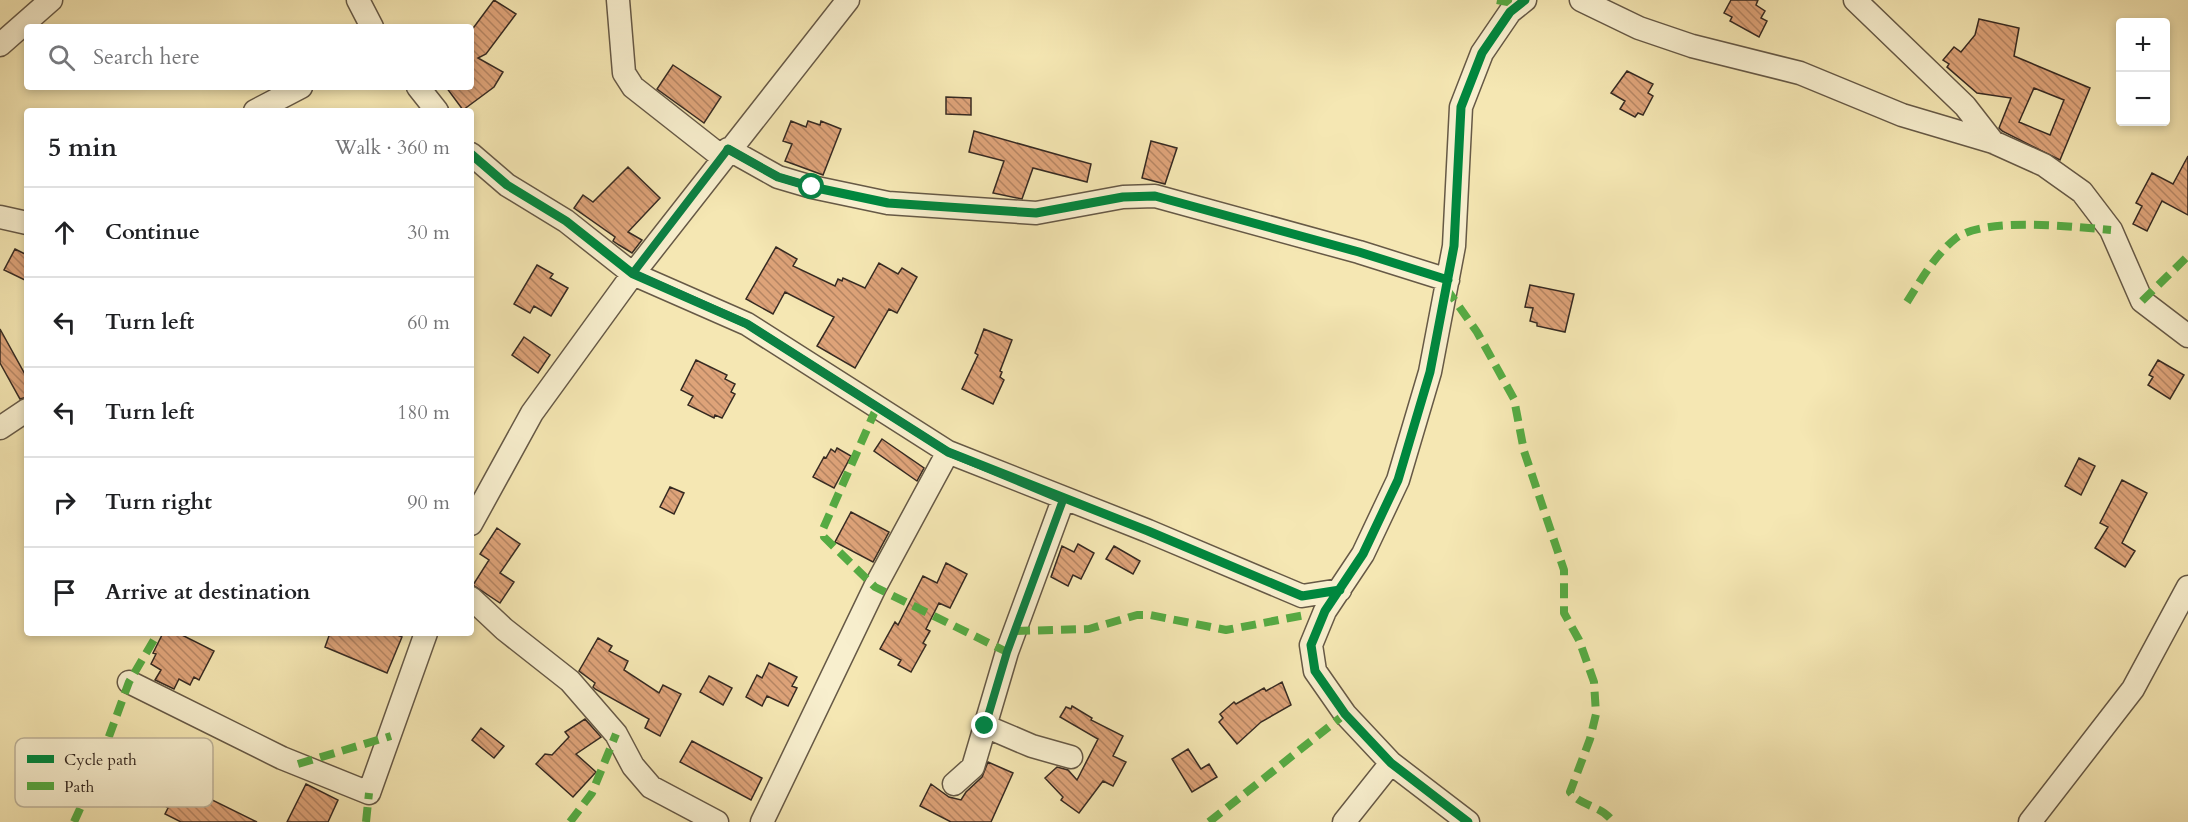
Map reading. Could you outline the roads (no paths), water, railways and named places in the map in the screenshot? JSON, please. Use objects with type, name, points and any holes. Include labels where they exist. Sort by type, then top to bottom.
[{"type":"street","points":[[0,45],[51,0]]},
{"type":"street","points":[[358,0],[370,24]]},
{"type":"street","points":[[618,0],[624,73],[633,87],[725,153],[778,177],[812,187],[888,203],[1036,213],[1123,197],[1155,196],[1347,249],[1448,280]]},
{"type":"street","points":[[474,519],[532,413],[633,273],[725,153],[848,0]]},
{"type":"street","points":[[1311,645],[1325,611],[1363,554],[1398,480],[1430,372],[1454,246],[1461,107],[1482,52],[1510,12],[1525,0]]},
{"type":"street","points":[[1581,0],[1639,28],[1692,46],[1800,73],[1902,115],[1993,142],[2044,165],[2082,192],[2111,230],[2142,301],[2188,336]]},
{"type":"street","points":[[1855,0],[1965,106],[1993,142]]},
{"type":"street","points":[[261,108],[296,90]]},
{"type":"street","points":[[420,90],[435,108]]},
{"type":"street","points":[[474,157],[507,185],[566,221],[633,273],[747,324],[948,452],[1063,500],[1148,531],[1302,596],[1340,591]]},
{"type":"street","points":[[0,217],[24,222]]},
{"type":"street","points":[[0,428],[24,412]]},
{"type":"street","points":[[762,822],[875,587],[948,452]]},
{"type":"street","points":[[954,784],[972,767],[1007,652],[1063,500]]},
{"type":"street","points":[[2030,822],[2133,688],[2188,587]]},
{"type":"street","points":[[1302,596],[1315,671],[1345,714],[1391,763],[1468,822]]},
{"type":"street","points":[[474,601],[504,629],[570,681],[616,734],[633,766],[651,787],[717,822]]},
{"type":"street","points":[[129,682],[282,758],[369,793],[425,636]]},
{"type":"street","points":[[985,726],[1032,746],[1071,757]]},
{"type":"street","points":[[1344,822],[1391,763]]}]
